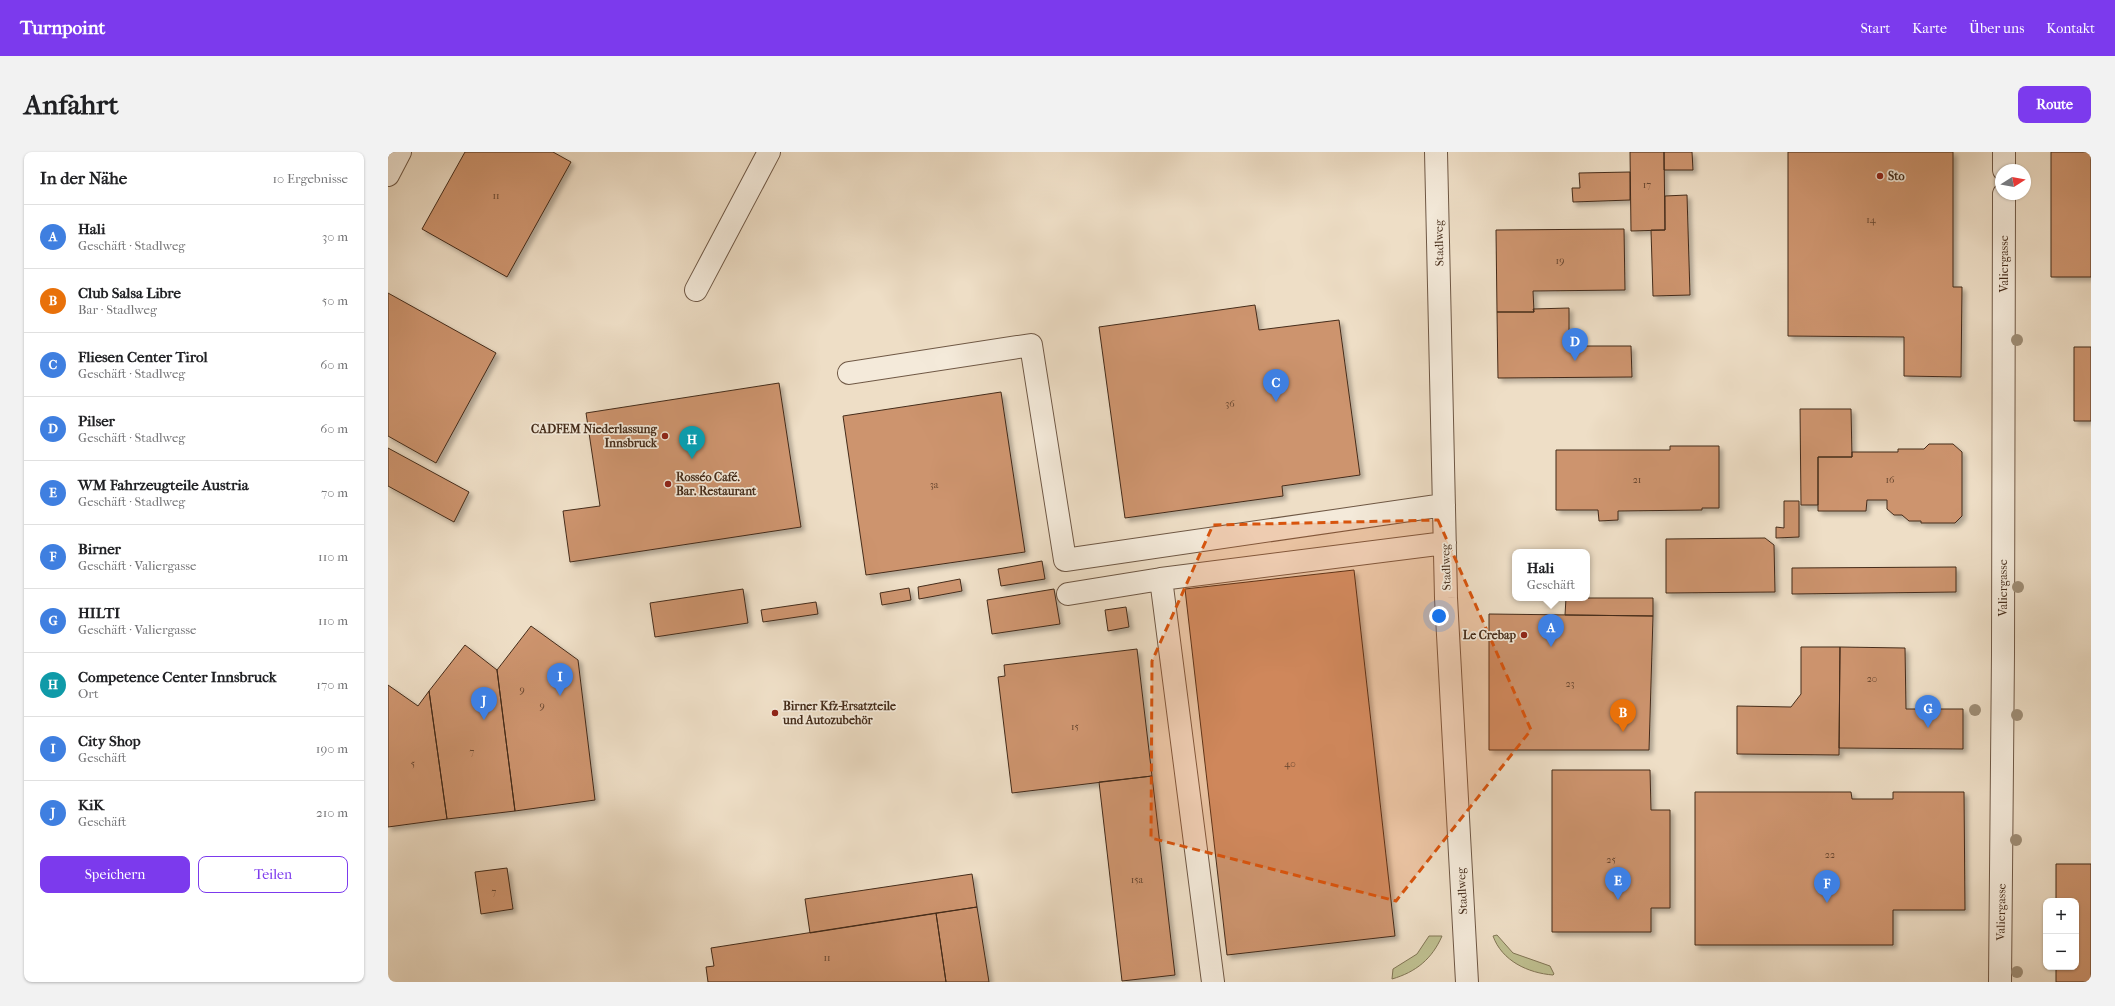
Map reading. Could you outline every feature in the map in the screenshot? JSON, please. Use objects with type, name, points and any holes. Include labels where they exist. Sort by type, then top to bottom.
[{"type":"street","points":[[388,174],[400,152]]},
{"type":"street","points":[[696,290],[769,152]]},
{"type":"street","name":"Stadlweg","points":[[1436,152],[1445,543],[1467,982]]},
{"type":"street","points":[[2004,152],[2004,164]]},
{"type":"street","name":"Valiergasse","points":[[2000,982],[2003,654],[2004,200]]},
{"type":"street","points":[[849,373],[1031,345],[1065,560],[1444,505]]},
{"type":"street","points":[[1068,594],[1161,579],[1445,543]]},
{"type":"street","points":[[1161,579],[1213,982]]},
{"type":"highlighted area","points":[[1438,520],[1531,730],[1396,901],[1151,838],[1152,661],[1213,525]]},
{"type":"green space","points":[[1497,935],[1513,953],[1550,966],[1554,974],[1534,972],[1509,959],[1497,945],[1493,936]]},
{"type":"green space","points":[[1429,936],[1442,936],[1428,958],[1409,973],[1392,979],[1393,969],[1417,954]]},
{"type":"building","points":[[465,152],[553,152],[571,162],[507,277],[422,229]]},
{"type":"building","points":[[1630,152],[1664,152],[1665,230],[1631,231]]},
{"type":"building","points":[[1664,152],[1692,152],[1693,170],[1664,170]]},
{"type":"building","points":[[1788,152],[1953,152],[1953,287],[1962,287],[1961,377],[1904,376],[1904,337],[1788,336]]},
{"type":"building","points":[[2051,152],[2091,152],[2091,277],[2051,277]]},
{"type":"building","points":[[1630,172],[1630,200],[1573,202],[1572,188],[1580,188],[1579,173]]},
{"type":"building","points":[[1687,195],[1690,295],[1653,296],[1651,230],[1665,230],[1665,196]]},
{"type":"building","points":[[1624,229],[1625,290],[1533,291],[1534,312],[1497,312],[1496,230]]},
{"type":"building","points":[[388,293],[496,353],[436,463],[388,436]]},
{"type":"building","points":[[1255,305],[1259,330],[1339,320],[1360,475],[1282,486],[1283,496],[1125,518],[1099,327]]},
{"type":"building","points":[[1569,308],[1569,346],[1631,346],[1632,377],[1498,378],[1497,312],[1534,312],[1533,309]]},
{"type":"building","points":[[2074,347],[2091,347],[2091,421],[2074,421]]},
{"type":"building","points":[[779,383],[801,527],[570,562],[563,511],[600,506],[586,413]]},
{"type":"building","points":[[1001,392],[1025,552],[866,575],[843,416]]},
{"type":"building","points":[[1800,409],[1851,409],[1852,457],[1818,457],[1818,505],[1801,505]]},
{"type":"building","points":[[1929,444],[1953,444],[1962,452],[1962,516],[1955,523],[1921,523],[1921,521],[1909,521],[1902,515],[1894,515],[1887,509],[1887,500],[1867,500],[1866,511],[1818,511],[1818,457],[1852,457],[1852,452],[1898,452],[1898,449],[1924,449]]},
{"type":"building","points":[[1670,446],[1719,446],[1719,508],[1702,508],[1702,510],[1618,511],[1618,520],[1599,521],[1598,510],[1556,510],[1556,450],[1670,450]]},
{"type":"building","points":[[388,448],[469,492],[454,522],[388,486]]},
{"type":"building","points":[[1784,501],[1799,501],[1799,537],[1776,538],[1776,527],[1784,528]]},
{"type":"building","points":[[1765,538],[1774,545],[1775,592],[1666,593],[1666,539]]},
{"type":"building","points":[[1042,561],[1045,579],[1001,586],[998,569]]},
{"type":"building","points":[[1956,567],[1956,592],[1792,594],[1792,568]]},
{"type":"building","points":[[1354,570],[1395,936],[1227,955],[1185,589]]},
{"type":"building","points":[[960,579],[962,591],[919,599],[918,587]]},
{"type":"building","points":[[909,588],[911,600],[882,605],[880,593]]},
{"type":"building","points":[[743,589],[748,623],[655,637],[650,603]]},
{"type":"building","points":[[1054,589],[1060,624],[992,634],[987,600]]},
{"type":"building","points":[[1590,598],[1653,598],[1653,616],[1565,615],[1566,601],[1590,601]]},
{"type":"building","points":[[816,602],[818,614],[763,622],[761,610]]},
{"type":"building","points":[[1126,607],[1129,627],[1108,631],[1105,610]]},
{"type":"building","points":[[1489,614],[1653,616],[1649,750],[1489,750]]},
{"type":"building","points":[[531,626],[578,660],[595,800],[515,811],[497,670]]},
{"type":"building","points":[[465,645],[497,670],[515,811],[447,819],[429,691]]},
{"type":"building","points":[[1801,647],[1840,647],[1839,755],[1737,754],[1737,706],[1791,707],[1801,694]]},
{"type":"building","points":[[1840,647],[1905,648],[1906,709],[1963,709],[1963,749],[1839,748]]},
{"type":"building","points":[[1137,649],[1152,776],[1012,793],[998,677],[1005,676],[1004,665]]},
{"type":"building","points":[[388,685],[418,706],[429,691],[447,819],[388,827]]},
{"type":"building","points":[[1552,770],[1650,770],[1651,810],[1670,810],[1670,908],[1651,908],[1651,932],[1552,932]]},
{"type":"building","points":[[1152,776],[1175,975],[1122,981],[1099,782]]},
{"type":"building","points":[[1695,792],[1851,792],[1852,799],[1893,799],[1893,792],[1964,792],[1965,910],[1893,910],[1893,945],[1695,945]]},
{"type":"building","points":[[2056,864],[2091,864],[2091,982],[2056,982],[2056,970],[2079,970],[2079,934],[2079,898],[2056,898]]},
{"type":"building","points":[[507,868],[513,909],[481,914],[475,872]]},
{"type":"building","points":[[972,874],[977,907],[810,933],[805,899]]},
{"type":"building","points":[[977,907],[989,982],[946,982],[936,913]]},
{"type":"building","points":[[936,913],[946,982],[708,982],[706,967],[714,966],[711,948]]},
{"type":"place","name":"Sto","points":[[1880,176]]},
{"type":"place","name":"Pilser","points":[[1575,361]]},
{"type":"place","name":"Fliesen Center Tirol","points":[[1276,402]]},
{"type":"place","name":"CADFEM Niederlassung Innsbruck","points":[[665,436]]},
{"type":"place","name":"Competence Center Innsbruck","points":[[692,459]]},
{"type":"place","name":"Rosséo Café. Bar. Restaurant","points":[[668,484]]},
{"type":"place","name":"Le Crebap","points":[[1524,635]]},
{"type":"place","name":"Hali","points":[[1551,647]]},
{"type":"place","name":"City Shop","points":[[560,696]]},
{"type":"place","name":"Birner Kfz-Ersatzteile und Autozubehör","points":[[775,713]]},
{"type":"place","name":"KiK","points":[[484,720]]},
{"type":"place","name":"HILTI","points":[[1928,728]]},
{"type":"place","name":"Club Salsa Libre","points":[[1623,732]]},
{"type":"place","name":"WM Fahrzeugteile Austria","points":[[1618,900]]},
{"type":"place","name":"Birner","points":[[1827,903]]}]
